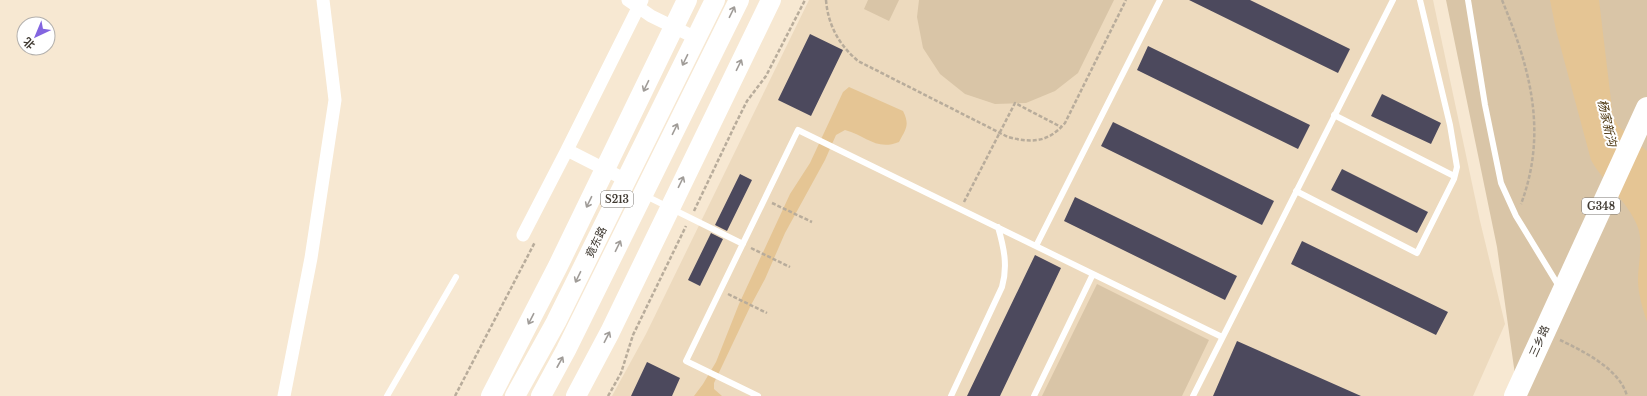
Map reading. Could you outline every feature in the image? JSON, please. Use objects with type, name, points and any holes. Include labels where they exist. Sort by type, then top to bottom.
[{"type":"highway","name":"G348","points":[[1563,289],[1643,117]]},
{"type":"highway","name":"三乡路","points":[[1515,396],[1563,289]]},
{"type":"main road","points":[[491,396],[605,169],[687,0]]},
{"type":"main road","name":"竟东路","points":[[515,396],[556,322],[715,0]]},
{"type":"main road","name":"竟东路","points":[[541,396],[566,350],[739,0]]},
{"type":"main road","points":[[576,396],[610,332],[669,207],[771,0]]},
{"type":"street","points":[[284,396],[312,258],[336,100],[323,0]]},
{"type":"street","points":[[523,235],[567,150],[636,2],[651,16],[696,38]]},
{"type":"street","points":[[567,150],[626,180]]},
{"type":"lane","points":[[1036,246],[1160,0]]},
{"type":"lane","points":[[1193,396],[1393,0]]},
{"type":"lane","points":[[1296,191],[1417,253],[1454,176],[1456,167],[1450,125],[1420,0]]},
{"type":"lane","points":[[1468,0],[1485,105],[1501,182],[1516,216],[1563,289]]},
{"type":"lane","points":[[1334,115],[1454,176]]},
{"type":"lane","points":[[758,396],[686,361],[798,130],[1222,337]]},
{"type":"lane","points":[[643,194],[743,244]]},
{"type":"lane","points":[[951,396],[1002,287],[1005,277],[1005,253],[998,227]]},
{"type":"lane","points":[[1034,396],[1093,274]]},
{"type":"lane","points":[[387,396],[456,277]]},
{"type":"path","points":[[608,396],[621,373],[633,335],[735,125],[747,101],[766,76],[805,0]]},
{"type":"path","points":[[826,0],[830,24],[836,37],[846,51],[858,61],[1000,132],[1022,141],[1034,141],[1056,133],[1061,127],[1126,0]]},
{"type":"path","points":[[1502,0],[1518,38],[1533,96],[1535,142],[1527,187],[1516,216]]},
{"type":"path","points":[[961,209],[1015,103],[1061,127]]},
{"type":"path","points":[[765,199],[812,222]]},
{"type":"path","points":[[743,244],[790,267]]},
{"type":"path","points":[[720,290],[767,313]]},
{"type":"path","points":[[1543,333],[1583,351],[1608,368],[1626,391],[1627,396]]},
{"type":"shaded area","points":[[809,0],[1433,0],[1480,221],[1505,324],[1473,396],[612,396],[646,334]]},
{"type":"shaded area","points":[[868,0],[899,0],[889,21],[864,9]]},
{"type":"shaded area","points":[[919,0],[1114,0],[1078,73],[1055,91],[1026,103],[995,104],[965,94],[940,74],[923,48],[917,17]]},
{"type":"shaded area","points":[[1446,0],[1647,0],[1647,396],[1518,396],[1497,247]]},
{"type":"shaded area","points":[[1097,284],[1209,340],[1182,396],[1042,396]]},
{"type":"water","name":"杨家新沟","points":[[1550,0],[1599,0],[1613,117],[1619,127],[1647,151],[1647,322],[1638,285],[1640,245],[1639,231],[1633,216],[1591,160],[1556,30]]},
{"type":"water","points":[[849,87],[903,111],[907,124],[904,134],[899,142],[884,145],[872,142],[845,130],[836,135],[825,160],[785,233],[765,279],[714,383],[714,389],[722,396],[694,396],[716,362],[739,304],[790,194],[810,163],[843,92]]},
{"type":"building","points":[[1189,0],[1250,0],[1350,49],[1338,73]]},
{"type":"building","points":[[810,34],[843,50],[811,116],[778,100]]},
{"type":"building","points":[[1148,46],[1310,125],[1298,149],[1137,70]]},
{"type":"building","points":[[1382,94],[1441,123],[1431,144],[1371,116]]},
{"type":"building","points":[[1113,122],[1274,201],[1262,225],[1101,146]]},
{"type":"building","points":[[1342,169],[1428,212],[1417,233],[1331,190]]},
{"type":"building","points":[[740,174],[752,180],[727,231],[715,225]]},
{"type":"building","points":[[1075,197],[1237,276],[1225,300],[1064,221]]},
{"type":"building","points":[[711,233],[723,239],[700,286],[688,280]]},
{"type":"building","points":[[1302,241],[1448,312],[1436,335],[1291,264]]},
{"type":"building","points":[[1035,255],[1061,268],[1000,396],[967,396]]},
{"type":"building","points":[[1237,341],[1361,396],[1213,396]]},
{"type":"building","points":[[647,362],[680,378],[672,396],[631,396]]}]
